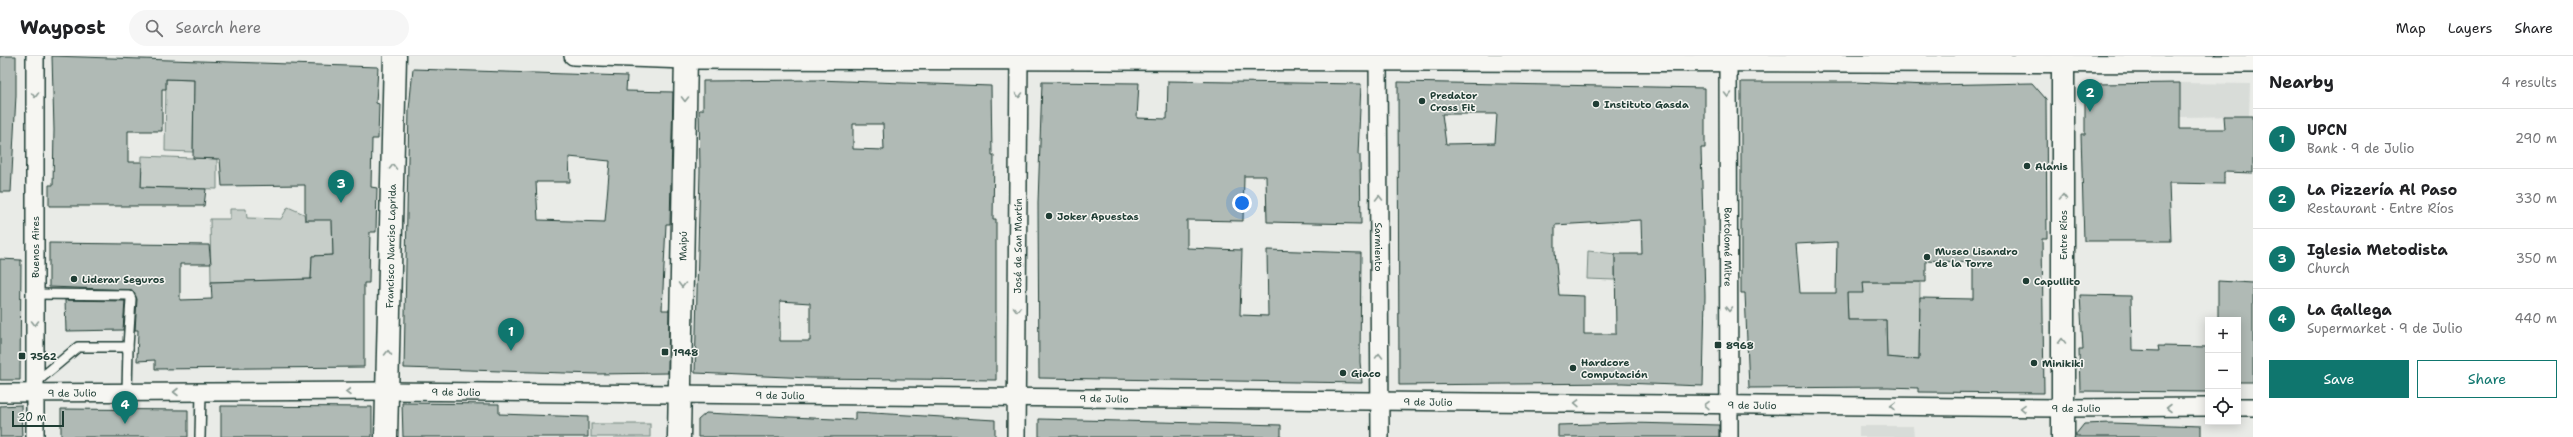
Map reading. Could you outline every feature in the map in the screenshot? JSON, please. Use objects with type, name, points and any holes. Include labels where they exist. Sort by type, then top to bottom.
[{"type":"main road","name":"Francisco Narciso Laprida","points":[[386,437],[395,56]]},
{"type":"main road","name":"Maipú","points":[[679,437],[686,58]]},
{"type":"main road","name":"Entre Ríos","points":[[2062,437],[2063,60]]},
{"type":"street","name":"Buenos Aires","points":[[35,56],[36,437]]},
{"type":"street","points":[[573,56],[686,58],[2063,60],[2253,64]]},
{"type":"street","name":"José de San Martín","points":[[1016,437],[1019,58]]},
{"type":"street","name":"Sarmiento","points":[[1378,59],[1380,437]]},
{"type":"street","name":"Bartolomé Mitre","points":[[1728,59],[1729,437]]},
{"type":"street","name":"9 de Julio","points":[[0,392],[35,388],[126,392],[679,394],[2062,408],[2205,407]]},
{"type":"street","points":[[2241,407],[2253,407]]},
{"type":"lane","points":[[35,294],[129,295],[131,299],[126,392]]},
{"type":"lane","points":[[35,388],[78,347],[128,347]]},
{"type":"lane","points":[[200,437],[201,392]]},
{"type":"shaded area","points":[[166,79],[194,80],[193,152],[165,151]]},
{"type":"shaded area","points":[[2180,83],[2250,84],[2249,116],[2180,117]]},
{"type":"shaded area","points":[[142,156],[217,159],[217,189],[141,187]]},
{"type":"shaded area","points":[[288,207],[304,214],[305,220],[332,219],[333,255],[312,256],[311,279],[211,282],[210,219],[230,219],[230,209],[246,209],[247,218],[281,219]]},
{"type":"shaded area","points":[[1588,251],[1615,254],[1615,280],[1587,279]]},
{"type":"shaded area","points":[[1863,282],[1920,282],[1919,360],[1887,357],[1886,320],[1848,320],[1847,293]]},
{"type":"shaded area","points":[[591,424],[650,424],[650,437],[591,437]]},
{"type":"shaded area","points":[[1859,426],[1913,426],[1914,437],[1859,437]]},
{"type":"building","points":[[0,56],[16,56],[16,95],[11,192],[0,192]]},
{"type":"building","points":[[52,56],[378,67],[376,103],[379,104],[378,139],[372,139],[371,187],[377,188],[376,232],[370,232],[369,283],[364,283],[364,367],[155,369],[155,360],[137,361],[138,330],[135,330],[137,299],[132,290],[49,287],[49,243],[209,245],[211,264],[180,264],[180,300],[212,299],[211,282],[311,279],[312,256],[333,255],[332,220],[305,220],[305,185],[222,186],[220,159],[193,158],[194,80],[166,79],[166,89],[162,89],[162,131],[128,131],[128,162],[142,162],[141,187],[206,189],[204,206],[49,206],[49,185],[53,185],[54,130]]},
{"type":"building","points":[[413,69],[627,76],[626,91],[673,92],[670,224],[666,224],[662,310],[669,310],[668,373],[597,374],[404,368],[409,109]],"holes":[[[569,157],[610,161],[605,222],[538,220],[536,182],[570,182]]]},
{"type":"building","points":[[817,80],[991,86],[992,155],[994,155],[993,219],[996,219],[996,380],[810,378],[695,373],[700,171],[699,110],[703,110],[703,81]],"holes":[[[853,124],[883,124],[884,150],[853,149]],[[780,301],[810,303],[810,341],[780,341]]]},
{"type":"building","points":[[1168,81],[1361,84],[1358,155],[1360,155],[1361,224],[1267,222],[1266,176],[1244,176],[1243,221],[1187,220],[1187,248],[1242,250],[1240,315],[1268,316],[1267,250],[1361,253],[1360,362],[1362,383],[1039,378],[1038,203],[1042,82],[1139,83],[1137,118],[1167,119]]},
{"type":"building","points":[[1398,82],[1705,88],[1705,148],[1701,148],[1705,296],[1703,386],[1622,383],[1399,385]],"holes":[[[1442,114],[1497,114],[1495,143],[1446,144]],[[1641,220],[1642,254],[1615,254],[1616,334],[1584,334],[1584,296],[1559,295],[1555,251],[1555,225]]]},
{"type":"building","points":[[1741,82],[1854,82],[1929,85],[2032,83],[2046,99],[2047,239],[2042,239],[2044,393],[1918,392],[1918,388],[1888,387],[1749,388],[1745,293],[1741,293]],"holes":[[[1837,242],[1836,293],[1800,293],[1796,244]],[[1926,260],[1973,263],[1973,299],[1920,298],[1919,360],[1887,357],[1886,320],[1848,320],[1847,293],[1864,293],[1863,282],[1926,282]]]},
{"type":"building","points":[[2180,83],[2180,129],[2225,129],[2224,116],[2253,116],[2253,173],[2224,172],[2224,184],[2169,183],[2171,241],[2084,241],[2081,134],[2085,134],[2085,91],[2095,84]]},
{"type":"building","points":[[0,259],[21,260],[20,380],[0,380]]},
{"type":"building","points":[[2218,281],[2253,283],[2253,382],[2241,382],[2241,317],[2218,317]]},
{"type":"building","points":[[2080,295],[2131,296],[2132,350],[2159,351],[2158,346],[2205,347],[2205,392],[2080,391],[2079,349],[2083,349]]},
{"type":"building","points":[[65,300],[125,301],[123,330],[66,331]]},
{"type":"building","points":[[402,403],[499,404],[499,414],[588,417],[588,437],[403,437]]},
{"type":"building","points":[[21,405],[22,437],[0,437],[0,406]]},
{"type":"building","points":[[221,406],[372,407],[372,437],[221,437]]},
{"type":"building","points":[[61,409],[188,410],[188,437],[61,437]]},
{"type":"building","points":[[855,412],[995,420],[995,437],[698,437],[698,420],[706,413],[855,420]]},
{"type":"building","points":[[1039,419],[1281,425],[1281,437],[1039,437]]},
{"type":"building","points":[[1630,423],[1719,425],[1719,437],[1558,437],[1558,425]]},
{"type":"building","points":[[2111,423],[2201,426],[2201,437],[2076,437],[2076,434],[2084,424]]},
{"type":"place","name":"Predator Cross Fit","points":[[1422,101]]},
{"type":"place","name":"Instituto Gasda","points":[[1596,104]]},
{"type":"place","name":"La Pizzería Al Paso","points":[[2090,112]]},
{"type":"place","name":"Alanis","points":[[2027,166]]},
{"type":"place","name":"Iglesia Metodista","points":[[341,203]]},
{"type":"place","name":"Joker Apuestas","points":[[1049,216]]},
{"type":"place","name":"Museo Lisandro de la Torre","points":[[1927,257]]},
{"type":"place","name":"Liderar Seguros","points":[[74,279]]},
{"type":"place","name":"Capullito","points":[[2026,281]]},
{"type":"place","name":"8968","points":[[1718,345]]},
{"type":"place","name":"UPCN","points":[[511,351]]},
{"type":"place","name":"1948","points":[[665,352]]},
{"type":"place","name":"7562","points":[[22,356]]},
{"type":"place","name":"Minikiki","points":[[2034,363]]},
{"type":"place","name":"Hardcore Computación","points":[[1573,368]]},
{"type":"place","name":"Giaco","points":[[1343,373]]},
{"type":"place","name":"La Gallega","points":[[125,424]]}]
